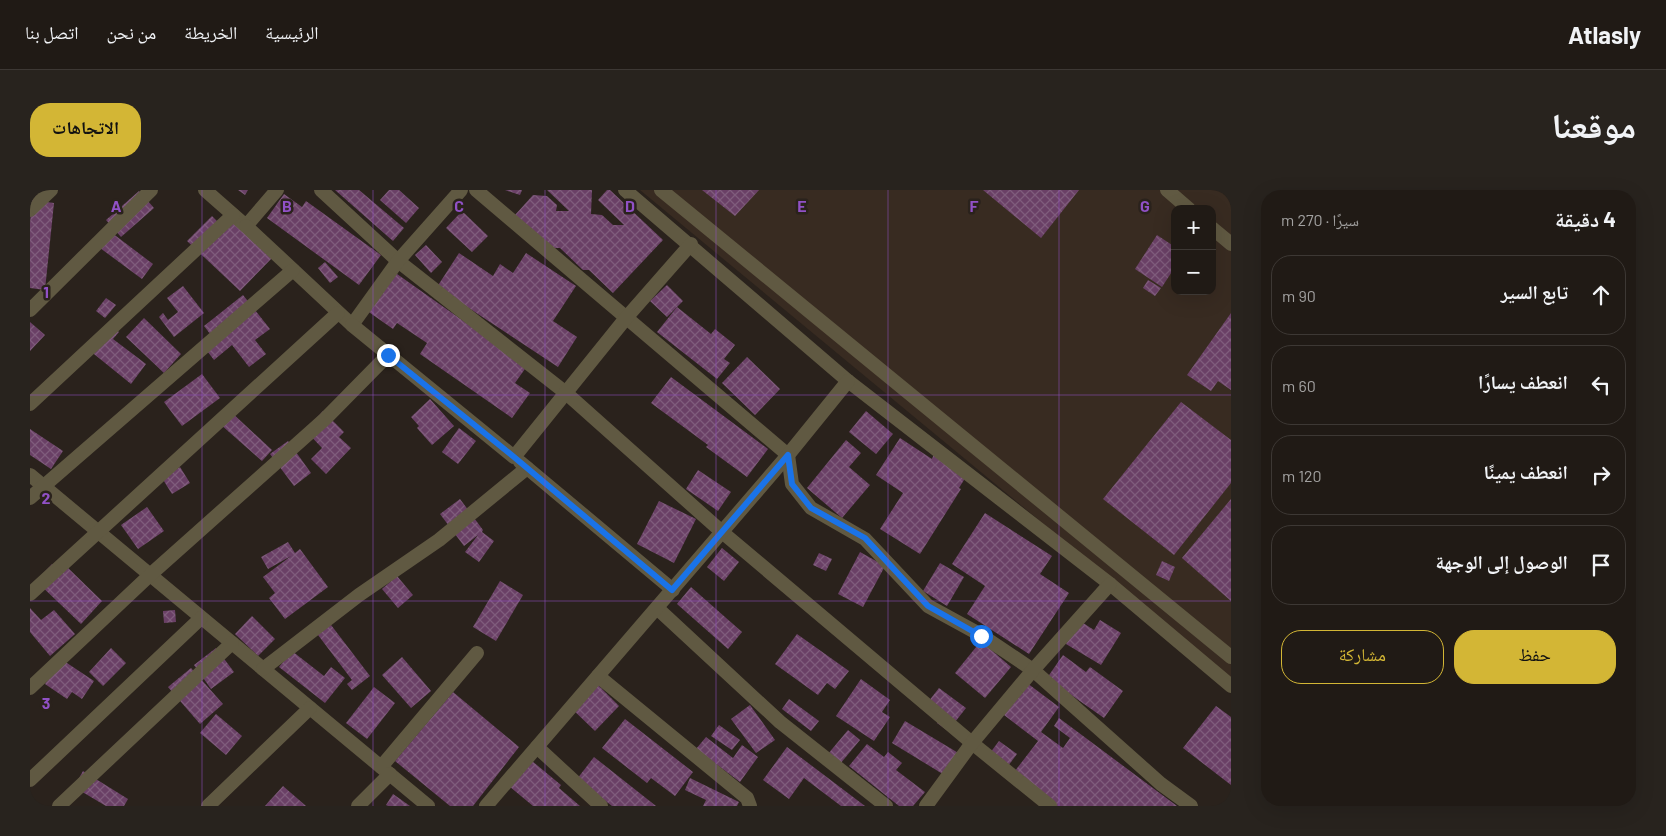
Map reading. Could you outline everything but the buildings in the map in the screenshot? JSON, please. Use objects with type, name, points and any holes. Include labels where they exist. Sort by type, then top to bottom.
[{"type":"street","points":[[30,210],[50,190]]},
{"type":"street","points":[[30,310],[151,190]]},
{"type":"street","points":[[205,190],[352,325],[514,457],[672,590]]},
{"type":"street","points":[[246,226],[277,190]]},
{"type":"street","points":[[321,190],[398,261],[566,393],[722,532],[972,743],[1050,806]]},
{"type":"street","points":[[352,325],[398,261],[461,190]]},
{"type":"street","points":[[476,190],[788,455],[792,484],[811,508],[865,538],[928,606],[981,636],[1033,670],[1161,784],[1191,806]]},
{"type":"street","points":[[625,190],[691,244],[848,380],[1110,584],[1231,686]]},
{"type":"street","points":[[661,190],[1231,657]]},
{"type":"street","points":[[1167,190],[1184,205]]},
{"type":"street","points":[[30,404],[233,215]]},
{"type":"street","points":[[1216,231],[1231,244]]},
{"type":"street","points":[[514,457],[626,318],[691,244]]},
{"type":"street","points":[[30,498],[293,270]]},
{"type":"street","points":[[30,594],[338,312]]},
{"type":"street","points":[[30,688],[150,575],[325,419],[388,355]]},
{"type":"street","points":[[486,806],[788,455],[848,380]]},
{"type":"street","points":[[263,669],[358,595],[439,540],[527,468]]},
{"type":"street","points":[[30,476],[428,806]]},
{"type":"street","points":[[926,806],[972,743],[1033,670],[1110,584]]},
{"type":"street","points":[[656,608],[780,722],[886,806]]},
{"type":"street","points":[[30,780],[201,618]]},
{"type":"street","points":[[59,806],[232,643]]},
{"type":"street","points":[[358,806],[478,653]]},
{"type":"street","points":[[598,676],[747,798],[750,806]]},
{"type":"street","points":[[208,806],[310,708]]},
{"type":"street","points":[[537,747],[601,806]]},
{"type":"shaded area","points":[[640,190],[1231,190],[1231,679]]},
{"type":"route","points":[[388,355],[514,457],[672,590],[788,455],[792,484],[811,508],[865,538],[928,606],[981,636]]}]
